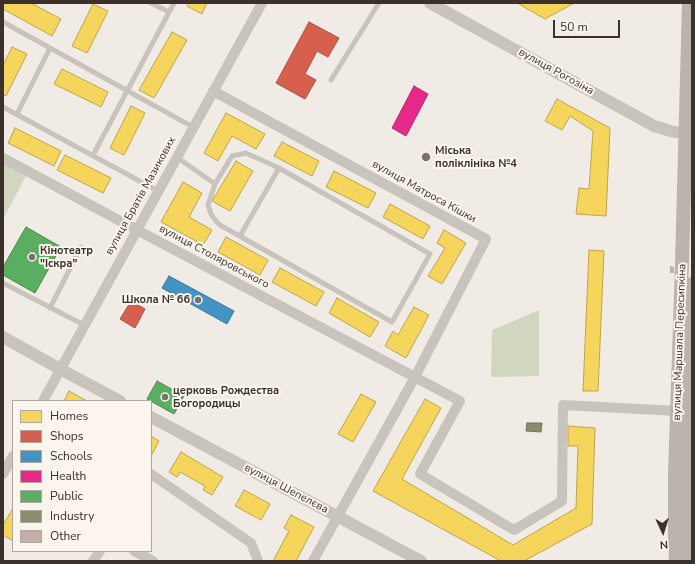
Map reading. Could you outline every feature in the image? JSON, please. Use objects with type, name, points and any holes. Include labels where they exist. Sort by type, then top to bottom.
[{"type":"main road","name":"вулиця Маршала Пересипкіна","points":[[689,3],[684,417],[689,508],[688,538],[690,561]]},
{"type":"main road","name":"вулиця Маршала Пересипкіна","points":[[676,561],[675,475],[684,417],[691,326],[692,284]]},
{"type":"street","name":"вулиця Братів Мазикових","points":[[44,400],[262,3]]},
{"type":"street","name":"вулиця Рогозіна","points":[[433,4],[654,126],[666,130],[688,133]]},
{"type":"street","name":"вулиця Матроса Кішки","points":[[213,91],[486,239],[415,377]]},
{"type":"street","name":"вулиця Столяровського","points":[[3,158],[460,401],[420,474],[514,530],[562,501],[563,405],[684,417]]},
{"type":"street","points":[[3,337],[118,400]]},
{"type":"street","points":[[313,561],[415,377]]},
{"type":"street","name":"вулиця Шепелєва","points":[[152,418],[421,561]]},
{"type":"street","points":[[3,474],[12,458]]},
{"type":"street","points":[[152,475],[251,543],[258,561]]},
{"type":"street","points":[[93,561],[99,552]]},
{"type":"street","points":[[136,552],[153,561]]},
{"type":"lane","points":[[151,3],[169,12]]},
{"type":"lane","points":[[93,155],[174,3]]},
{"type":"lane","points":[[330,80],[379,3]]},
{"type":"lane","points":[[3,22],[193,127]]},
{"type":"lane","points":[[16,114],[50,48]]},
{"type":"lane","points":[[3,107],[158,191]]},
{"type":"lane","points":[[246,153],[279,168],[430,254],[392,322],[220,225],[211,214],[208,205],[215,184],[232,156],[246,153]]},
{"type":"lane","points":[[176,158],[192,167],[215,184]]},
{"type":"lane","points":[[240,236],[279,168]]},
{"type":"lane","points":[[50,308],[81,247]]},
{"type":"lane","points":[[3,283],[84,325]]},
{"type":"green space","points":[[3,163],[26,176],[3,219]]},
{"type":"green space","points":[[539,310],[539,376],[491,377],[492,330]]},
{"type":"building: Homes","points":[[3,3],[31,3],[61,19],[52,36],[3,9]]},
{"type":"building: Homes","points":[[189,3],[207,3],[202,14],[187,6]]},
{"type":"building: Homes","points":[[517,3],[574,3],[545,19]]},
{"type":"building: Homes","points":[[93,4],[108,11],[87,53],[72,46]]},
{"type":"building: Homes","points":[[172,32],[187,40],[154,98],[139,90]]},
{"type":"building: Homes","points":[[12,47],[27,54],[6,96],[3,95],[3,65]]},
{"type":"building: Homes","points":[[62,69],[108,92],[101,107],[54,84]]},
{"type":"building: Homes","points":[[557,99],[610,128],[606,216],[576,214],[579,188],[589,189],[593,131],[570,116],[562,130],[545,121]]},
{"type":"building: Homes","points":[[131,106],[145,113],[124,155],[110,148]]},
{"type":"building: Homes","points":[[226,113],[265,134],[256,149],[232,136],[218,161],[204,153]]},
{"type":"building: Homes","points":[[15,128],[61,151],[54,166],[8,143]]},
{"type":"building: Homes","points":[[282,142],[319,161],[312,176],[274,156]]},
{"type":"building: Homes","points":[[65,155],[111,178],[103,193],[57,170]]},
{"type":"building: Homes","points":[[236,161],[253,171],[230,211],[212,201]]},
{"type":"building: Homes","points":[[334,171],[376,193],[368,208],[326,187]]},
{"type":"building: Homes","points":[[183,182],[202,193],[189,217],[212,230],[203,245],[161,222]]},
{"type":"building: Homes","points":[[390,204],[430,226],[423,239],[383,217]]},
{"type":"building: Homes","points":[[444,230],[466,243],[442,284],[428,276],[445,248],[437,243]]},
{"type":"building: Homes","points":[[226,237],[268,260],[260,275],[218,252]]},
{"type":"building: Homes","points":[[589,250],[604,251],[598,391],[583,391]]},
{"type":"building: Homes","points":[[280,268],[324,292],[316,306],[272,282]]},
{"type":"building: Homes","points":[[337,298],[379,322],[370,337],[329,313]]},
{"type":"building: Homes","points":[[414,307],[429,315],[406,358],[385,346],[393,331],[398,335]]},
{"type":"building: Homes","points":[[69,391],[85,400],[64,400]]},
{"type":"building: Homes","points":[[361,394],[376,402],[353,442],[338,434]]},
{"type":"building: Homes","points":[[425,399],[441,408],[402,479],[513,545],[576,508],[578,446],[568,446],[568,426],[595,428],[592,524],[524,561],[501,561],[373,491]]},
{"type":"building: Homes","points":[[152,437],[159,441],[152,454]]},
{"type":"building: Homes","points":[[181,452],[223,477],[212,495],[203,490],[205,486],[180,472],[177,477],[169,472]]},
{"type":"building: Homes","points":[[244,490],[270,504],[261,520],[235,506]]},
{"type":"building: Homes","points":[[12,510],[12,540],[3,535],[3,525]]},
{"type":"building: Homes","points":[[291,515],[314,527],[296,561],[273,561],[289,531],[284,528]]},
{"type":"building: Shops","points":[[309,22],[339,38],[328,57],[317,51],[305,74],[316,80],[305,99],[276,83]]},
{"type":"building: Shops","points":[[131,301],[145,309],[135,328],[120,319]]},
{"type":"building: Schools","name":"Школа № 66","points":[[169,276],[234,311],[227,324],[162,288]]},
{"type":"building: Health","points":[[414,86],[428,94],[406,136],[392,128]]},
{"type":"building: Public","name":"Кінотеатр \"Іскра\"","points":[[26,227],[61,247],[35,293],[3,275],[3,267]]},
{"type":"building: Public","name":"церковь Рождества Богородицы","points":[[157,381],[184,396],[174,414],[152,402],[152,400],[147,399]]},
{"type":"building: Industry","points":[[527,423],[542,423],[541,432],[526,431]]},
{"type":"building: Other","points":[[670,266],[674,267],[674,273],[670,273]]},
{"type":"place","name":"Міська поліклініка №4","points":[[426,157]]},
{"type":"place","name":"Кінотеатр \"Іскра\"","points":[[32,257]]},
{"type":"place","name":"Школа № 66","points":[[198,300]]},
{"type":"place","name":"церковь Рождества Богородицы","points":[[165,397]]}]
